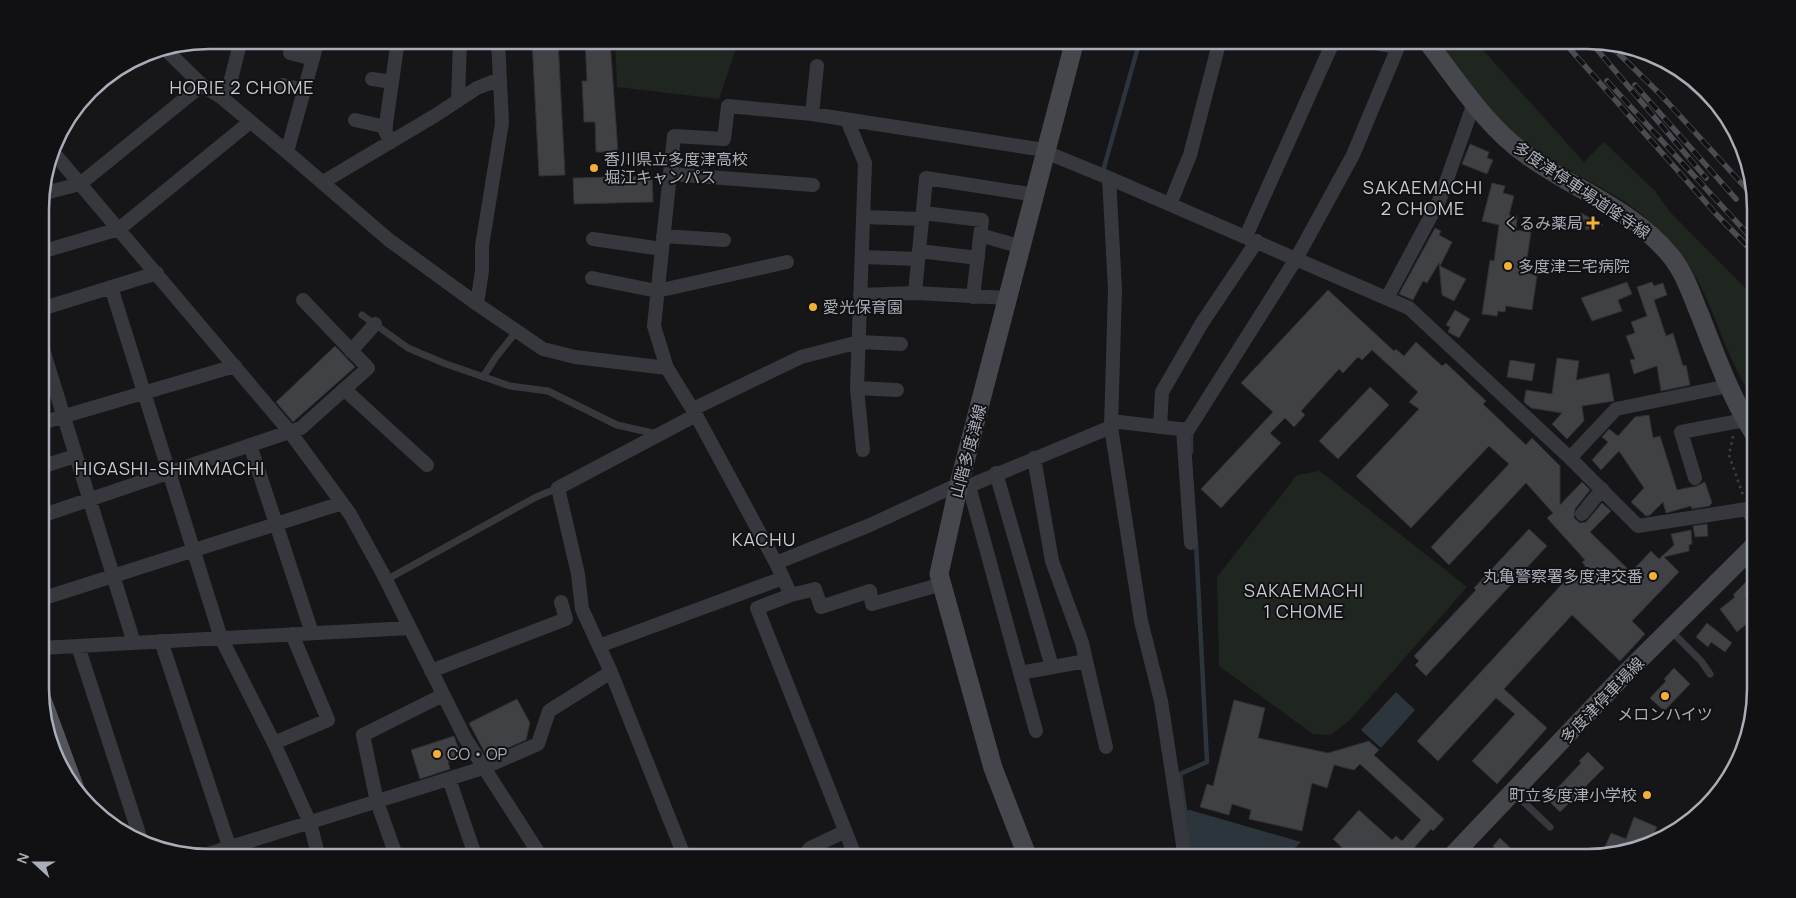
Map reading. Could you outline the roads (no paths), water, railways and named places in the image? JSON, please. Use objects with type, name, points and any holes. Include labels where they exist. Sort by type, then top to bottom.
[{"type":"main road","name":"山階多度津線","points":[[1024,849],[992,768],[939,574],[944,547],[964,485],[1008,298],[1047,155],[1073,49]]},
{"type":"main road","name":"多度津停車場道隆寺線","points":[[1433,49],[1501,134],[1526,156],[1631,219],[1654,237],[1671,257],[1686,279],[1745,428]]},
{"type":"main road","name":"多度津停車場線","points":[[1459,849],[1513,792],[1592,703],[1670,630],[1747,553]]},
{"type":"street","points":[[221,98],[229,87],[239,49]]},
{"type":"street","points":[[288,152],[315,49]]},
{"type":"street","points":[[391,142],[385,131],[397,49]]},
{"type":"street","points":[[458,100],[460,49]]},
{"type":"street","points":[[476,304],[482,271],[482,246],[502,123],[498,49]]},
{"type":"street","points":[[1170,204],[1190,155],[1218,49]]},
{"type":"street","points":[[1160,427],[1162,392],[1251,239],[1330,49]]},
{"type":"street","points":[[776,563],[1034,458],[1111,424],[1188,430],[1296,260],[1353,155],[1397,49]]},
{"type":"street","points":[[290,53],[312,59]]},
{"type":"street","points":[[170,54],[202,85],[288,152],[389,240],[516,332],[543,349],[575,357],[667,368]]},
{"type":"street","points":[[812,114],[817,66]]},
{"type":"street","points":[[372,79],[392,82]]},
{"type":"street","points":[[323,182],[477,88],[500,79]]},
{"type":"street","points":[[50,192],[80,184],[202,85]]},
{"type":"street","points":[[283,85],[304,90]]},
{"type":"street","points":[[1387,298],[1440,199],[1474,102]]},
{"type":"street","points":[[791,595],[776,563],[695,412],[667,368],[654,326],[674,136],[724,139],[728,106],[812,114],[1038,150],[1109,178],[1409,308],[1570,458],[1638,526],[1747,510]]},
{"type":"street","points":[[355,120],[386,127]]},
{"type":"street","points":[[847,120],[865,163],[857,388],[862,450]]},
{"type":"street","points":[[49,249],[119,229],[250,122]]},
{"type":"street","points":[[58,157],[290,432],[342,503],[386,580],[443,695],[483,768],[536,849]]},
{"type":"street","points":[[671,174],[813,185]]},
{"type":"street","points":[[915,293],[926,178],[1036,195]]},
{"type":"street","points":[[1109,178],[1115,289],[1111,424],[1141,621],[1162,701],[1184,849]]},
{"type":"street","points":[[863,217],[923,216],[982,220],[974,297]]},
{"type":"street","points":[[980,236],[1022,247]]},
{"type":"street","points":[[593,239],[662,242],[724,240]]},
{"type":"street","points":[[862,257],[918,255],[978,258]]},
{"type":"street","points":[[592,278],[657,292],[787,262]]},
{"type":"street","points":[[49,306],[156,273]]},
{"type":"street","points":[[111,287],[221,638],[274,743],[310,823],[317,849]]},
{"type":"street","points":[[860,295],[915,293],[1008,298]]},
{"type":"street","points":[[49,513],[169,471],[301,428],[368,368],[303,300]]},
{"type":"street","points":[[351,351],[375,324]]},
{"type":"street","points":[[681,849],[612,672],[582,609],[578,574],[558,488],[660,434],[695,412],[801,357],[859,342],[902,344]]},
{"type":"street","points":[[49,420],[235,366]]},
{"type":"street","points":[[49,370],[134,643]]},
{"type":"street","points":[[1570,458],[1616,410],[1728,386]]},
{"type":"street","points":[[857,388],[897,390]]},
{"type":"street","points":[[344,389],[427,465]]},
{"type":"street","points":[[1695,478],[1682,432],[1745,428]]},
{"type":"street","points":[[1183,429],[1191,543]]},
{"type":"street","points":[[250,445],[312,633]]},
{"type":"street","points":[[49,464],[76,456]]},
{"type":"street","points":[[1034,458],[1052,561],[1086,660],[1106,747]]},
{"type":"street","points":[[996,473],[1052,667]]},
{"type":"street","points":[[964,485],[1036,732]]},
{"type":"street","points":[[1582,514],[1602,489]]},
{"type":"street","points":[[49,596],[342,503]]},
{"type":"street","points":[[599,646],[783,578]]},
{"type":"street","points":[[852,849],[757,608],[791,595],[815,589],[821,607],[870,591],[872,604],[942,584]]},
{"type":"street","points":[[431,671],[566,619],[561,602]]},
{"type":"street","points":[[49,648],[409,628]]},
{"type":"street","points":[[274,743],[328,720],[292,634]]},
{"type":"street","points":[[161,641],[230,849]]},
{"type":"street","points":[[78,646],[139,833]]},
{"type":"street","points":[[1020,673],[1086,660]]},
{"type":"street","points":[[242,849],[310,823],[483,768],[538,744],[549,711],[612,672]]},
{"type":"street","points":[[394,849],[377,802],[363,735],[443,695]]},
{"type":"street","points":[[449,779],[473,849]]},
{"type":"street","points":[[809,849],[844,832]]},
{"type":"lane","points":[[362,315],[408,348],[510,386],[548,391],[617,425],[660,434]]},
{"type":"lane","points":[[483,377],[516,332]]},
{"type":"lane","points":[[386,580],[536,497],[558,488]]},
{"type":"lane","points":[[1670,630],[1701,661],[1710,674]]},
{"type":"lane","points":[[1513,792],[1550,827]]},
{"type":"waterway","points":[[1103,171],[1137,49]]},
{"type":"waterway","points":[[1191,436],[1191,452]]},
{"type":"waterway","points":[[1186,817],[1180,774],[1207,762],[1196,543]]},
{"type":"railway","points":[[1570,49],[1717,215],[1747,246]]},
{"type":"railway","points":[[1597,49],[1706,178]]},
{"type":"railway","points":[[1617,52],[1660,94],[1746,188]]},
{"type":"railway","points":[[1607,81],[1747,233]]},
{"type":"railway","points":[[1635,85],[1736,199]]},
{"type":"place","name":"香川県立多度津高校 堀江キャンパス","points":[[594,168]]},
{"type":"place","name":"くるみ薬局","points":[[1593,223]]},
{"type":"place","name":"多度津三宅病院","points":[[1508,266]]},
{"type":"place","name":"愛光保育園","points":[[813,307]]},
{"type":"place","name":"丸亀警察署多度津交番","points":[[1653,576]]},
{"type":"place","name":"メロンハイツ","points":[[1665,696]]},
{"type":"place","name":"CO・OP","points":[[437,754]]},
{"type":"place","name":"町立多度津小学校","points":[[1647,795]]},
{"type":"district","name":"HORIE 2 CHOME","points":[[242,88]]},
{"type":"district","name":"SAKAEMACHI 2 CHOME","points":[[1423,198]]},
{"type":"district","name":"HIGASHI-SHIMMACHI","points":[[170,469]]},
{"type":"district","name":"KACHU","points":[[764,540]]},
{"type":"district","name":"SAKAEMACHI 1 CHOME","points":[[1304,601]]}]
